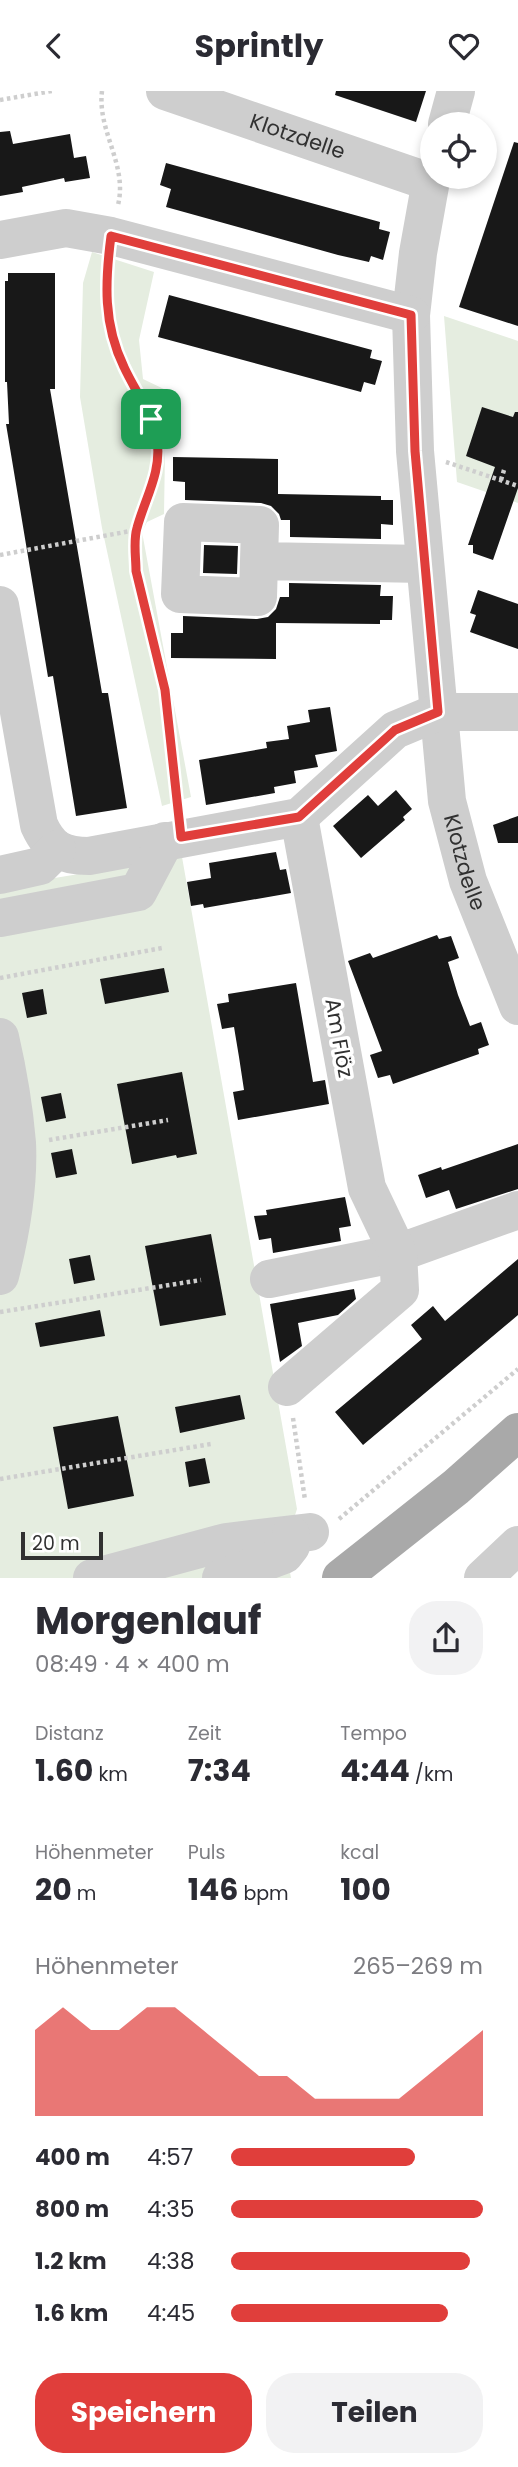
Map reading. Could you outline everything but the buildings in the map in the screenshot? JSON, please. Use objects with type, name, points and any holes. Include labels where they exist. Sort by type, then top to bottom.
[{"type":"main road","points":[[341,1578],[456,1487],[518,1431]]},
{"type":"street","name":"Klotzdelle","points":[[165,91],[420,174]]},
{"type":"street","points":[[450,112],[456,91]]},
{"type":"street","name":"Klotzdelle","points":[[429,189],[411,315],[415,451],[447,801],[468,881],[518,1006]]},
{"type":"street","points":[[0,240],[66,228],[111,236],[411,315]]},
{"type":"street","points":[[259,561],[425,564]]},
{"type":"street","points":[[0,605],[5,661],[39,825],[46,841],[74,856],[89,856],[299,817],[395,730],[438,712],[518,712]]},
{"type":"street","name":"Am Flöz","points":[[288,1387],[400,1290],[398,1253],[367,1188],[299,817]]},
{"type":"street","points":[[0,918],[138,893],[173,839]]},
{"type":"street","points":[[0,875],[40,866],[57,849]]},
{"type":"street","points":[[0,1037],[17,1145],[14,1196],[0,1276]]},
{"type":"street","points":[[269,1279],[398,1253],[518,1210]]},
{"type":"street","points":[[92,1578],[226,1542],[300,1533]]},
{"type":"street","points":[[221,1578],[284,1555],[300,1533]]},
{"type":"street","points":[[483,1578],[518,1545]]},
{"type":"path","points":[[0,100],[52,91]]},
{"type":"path","points":[[103,91],[101,105],[104,126],[119,172],[120,198],[106,274],[106,300],[111,335],[123,366],[151,419],[157,440],[158,459],[154,478],[136,530],[136,571],[158,654],[167,701],[173,839]]},
{"type":"path","points":[[415,451],[518,486]]},
{"type":"path","points":[[501,480],[504,470]]},
{"type":"path","points":[[0,555],[136,530]]},
{"type":"path","points":[[0,978],[162,948]]},
{"type":"path","points":[[17,1145],[168,1120]]},
{"type":"path","points":[[0,1312],[201,1280]]},
{"type":"path","points":[[288,1387],[300,1533],[332,1525],[518,1369]]},
{"type":"path","points":[[0,1479],[211,1444]]},
{"type":"shaded area","points":[[92,252],[154,272],[139,340],[143,379],[166,390],[164,514],[147,522],[142,532],[191,797],[162,806],[102,528],[80,397],[83,283]]},
{"type":"shaded area","points":[[444,316],[518,341],[518,503],[457,482]]},
{"type":"shaded area","points":[[182,857],[297,1509],[285,1546],[291,1578],[0,1578],[0,887]]},
{"type":"route","points":[[111,236],[411,315],[415,451],[438,712],[395,730],[299,817],[181,837],[165,690],[136,571],[136,530],[158,459],[157,440],[151,419],[123,366],[111,335],[106,300],[106,274],[111,236]]}]
